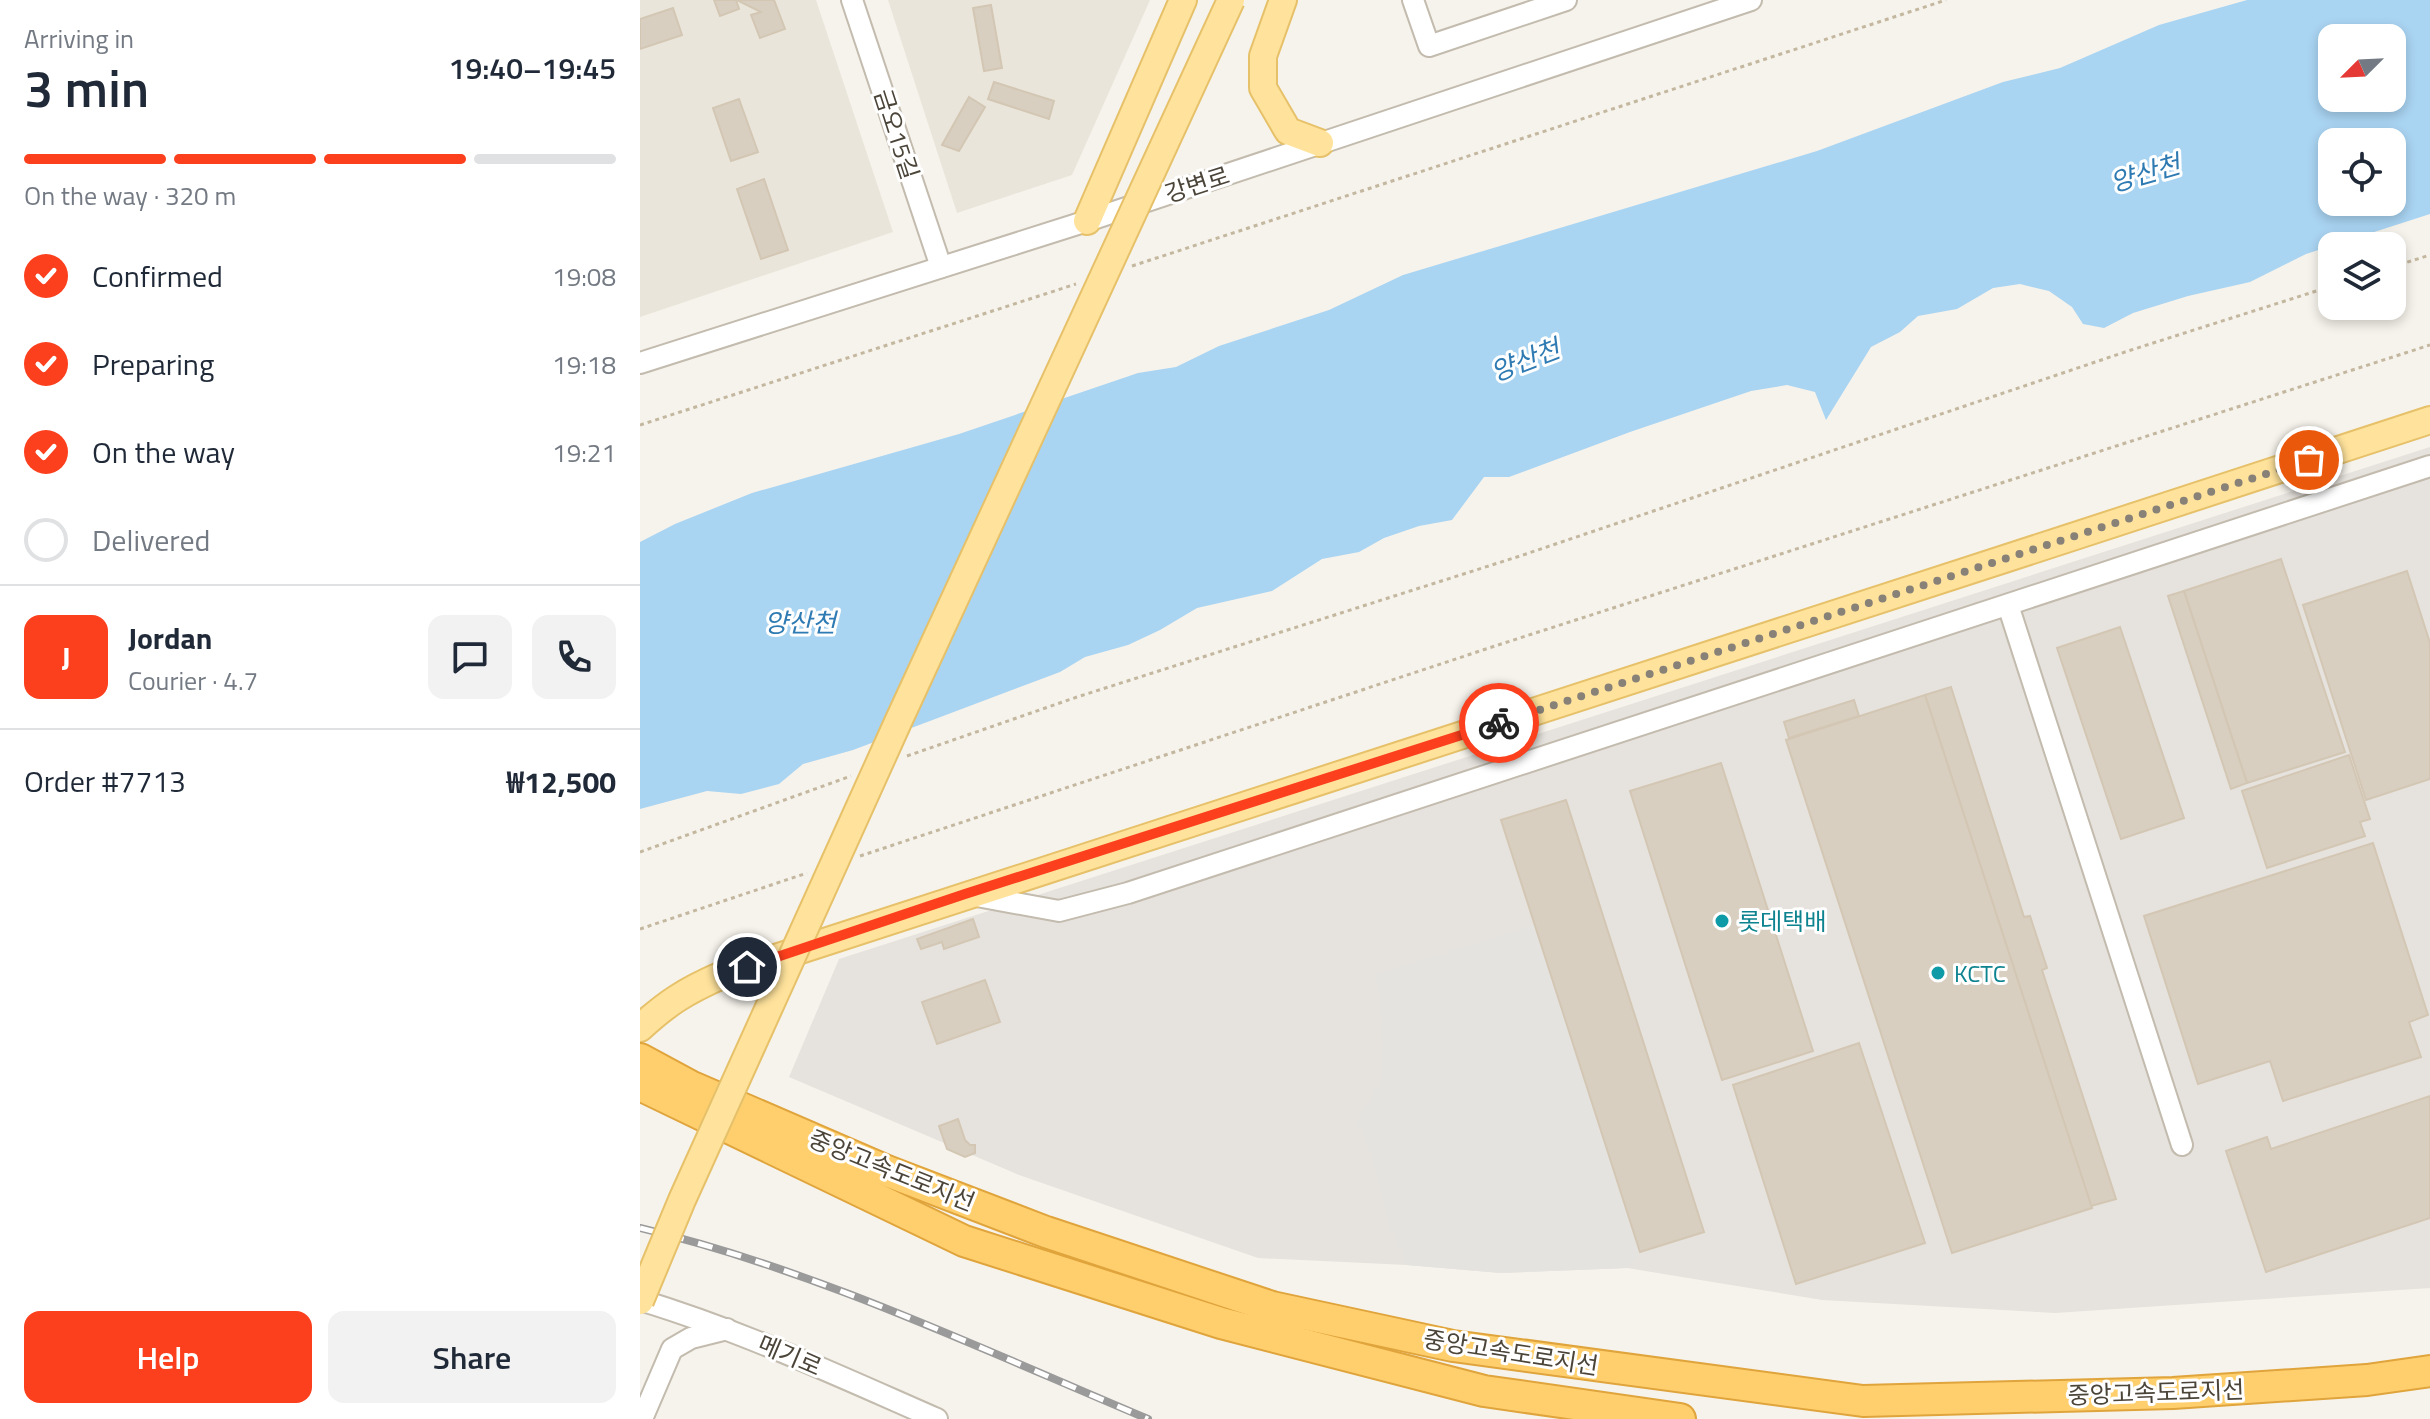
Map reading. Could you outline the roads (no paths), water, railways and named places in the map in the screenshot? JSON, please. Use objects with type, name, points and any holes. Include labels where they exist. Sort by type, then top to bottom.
[{"type":"highway","name":"중앙고속도로지선","points":[[640,1059],[682,1094],[964,1241],[1221,1323],[1484,1391],[1680,1419]]},
{"type":"highway","name":"중앙고속도로지선","points":[[640,1085],[682,1094],[1046,1232],[1272,1307],[1453,1346],[1863,1401],[2173,1393],[2367,1380],[2430,1371]]},
{"type":"main road","points":[[1087,221],[1183,0]]},
{"type":"main road","points":[[640,1300],[898,722],[1231,0]]},
{"type":"main road","points":[[1283,0],[1263,56],[1263,88],[1288,131],[1320,143]]},
{"type":"main road","points":[[640,1028],[686,991],[720,976],[2430,420]]},
{"type":"street","name":"금오15길","points":[[852,0],[941,267]]},
{"type":"street","points":[[1413,0],[1429,46],[1566,0]]},
{"type":"street","name":"강변로","points":[[640,363],[1087,221],[1751,0]]},
{"type":"street","points":[[965,894],[1059,911],[1128,893],[2430,466]]},
{"type":"street","points":[[2008,605],[2182,1145]]},
{"type":"street","name":"메기로","points":[[640,1300],[793,1355],[937,1419]]},
{"type":"street","points":[[642,1419],[672,1349],[691,1338],[727,1329]]},
{"type":"water","name":"양산천","points":[[2247,0],[2430,0],[2430,214],[2374,232],[2318,232],[2318,250],[2250,282],[2133,313],[2104,328],[2083,324],[2072,307],[2049,291],[2020,284],[1993,288],[1957,309],[1918,316],[1900,332],[1871,347],[1826,420],[1815,392],[1787,385],[1751,391],[1509,477],[1484,477],[1452,520],[1419,526],[1384,538],[1359,552],[1322,559],[1272,591],[1197,608],[1128,645],[1085,657],[1060,672],[853,750],[803,764],[779,784],[741,794],[707,791],[640,809],[640,542],[675,524],[752,493],[959,434],[1138,373],[1176,367],[1219,346],[1329,310],[1403,275],[1817,151],[2003,82],[2060,68],[2159,25]]},
{"type":"railway","points":[[640,1228],[706,1245],[834,1288],[1148,1419]]},
{"type":"place","name":"롯데택배","points":[[1722,921]]},
{"type":"place","name":"KCTC","points":[[1938,973]]}]
